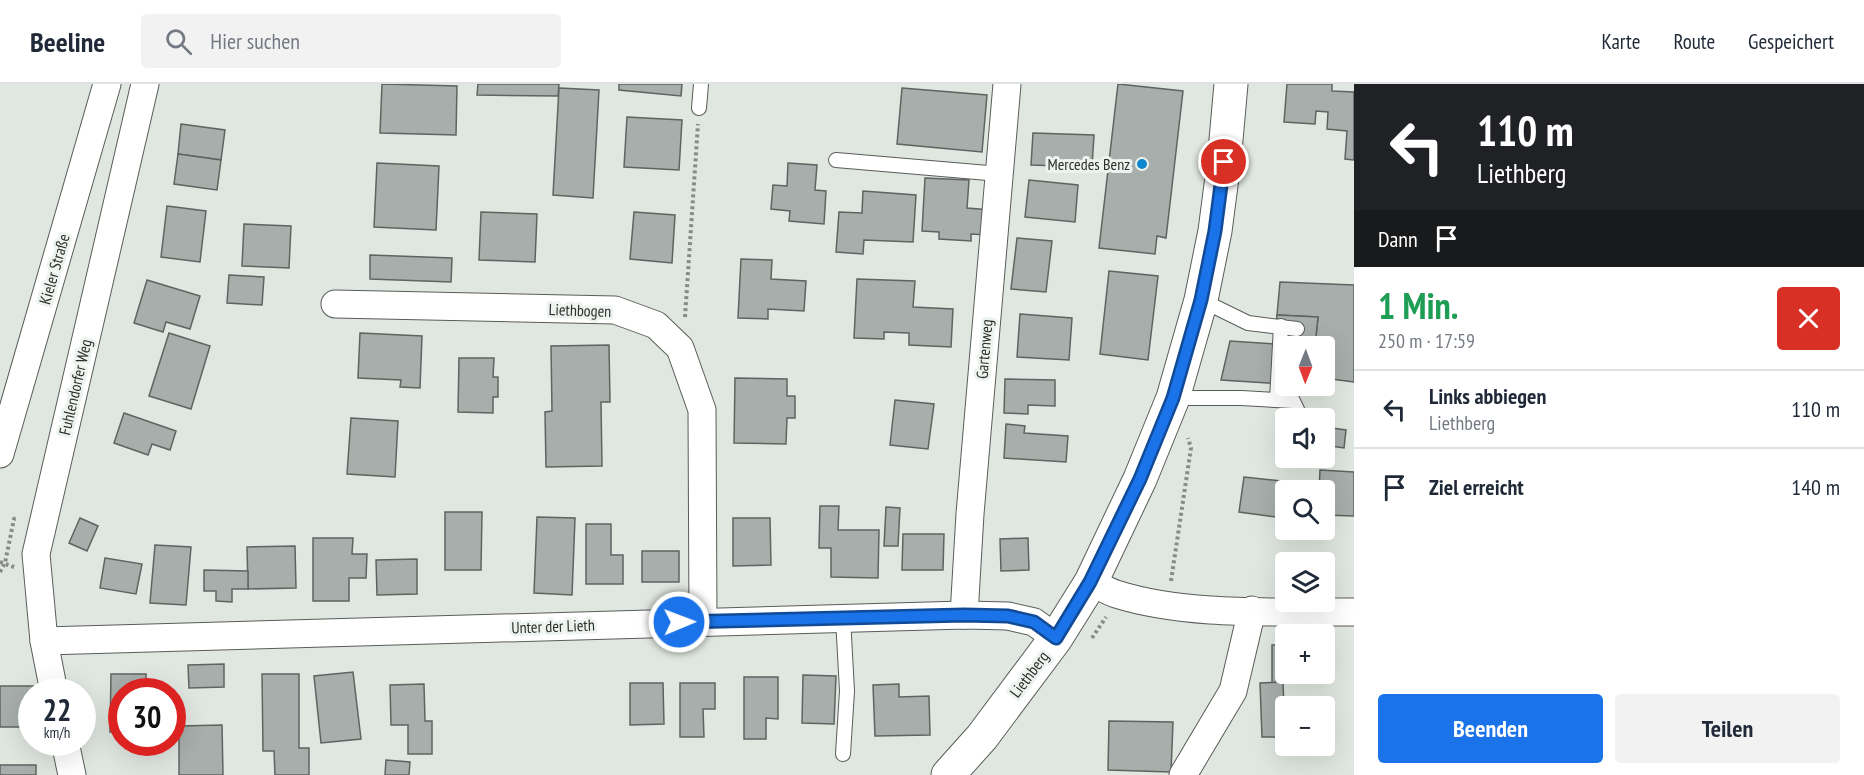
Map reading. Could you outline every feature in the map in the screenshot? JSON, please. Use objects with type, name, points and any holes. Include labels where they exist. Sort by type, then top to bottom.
[{"type":"street","name":"Kieler Straße","points":[[0,454],[107,84]]},
{"type":"street","name":"Fuhlendorfer Weg","points":[[51,678],[44,641],[36,554],[145,84]]},
{"type":"street","name":"Gartenweg","points":[[964,615],[970,514],[1007,84]]},
{"type":"street","name":"Liethberg","points":[[948,775],[982,737],[1056,638],[1090,582],[1140,479],[1173,398],[1201,300],[1215,231],[1231,84]]},
{"type":"street","name":"Liethbogen","points":[[335,304],[615,310],[656,325],[680,348],[702,410],[703,621]]},
{"type":"street","points":[[1090,582],[1114,593],[1168,606],[1202,609],[1354,612]]},
{"type":"street","points":[[1182,775],[1233,691],[1252,610]]},
{"type":"street","name":"Unter der Lieth","points":[[44,641],[964,615],[1008,616],[1034,622],[1056,638]]},
{"type":"street","points":[[68,756],[72,775]]},
{"type":"lane","points":[[699,108],[701,84]]},
{"type":"lane","points":[[836,160],[999,174]]},
{"type":"lane","points":[[1201,300],[1248,323],[1297,329]]},
{"type":"lane","points":[[1277,400],[1281,326]]},
{"type":"lane","points":[[1173,398],[1293,401],[1296,408]]},
{"type":"lane","points":[[843,618],[847,705],[843,754]]},
{"type":"path","points":[[680,348],[684,321],[699,108]]},
{"type":"path","points":[[1168,606],[1191,448],[1173,398]]},
{"type":"building","points":[[382,84],[457,86],[456,135],[380,133]]},
{"type":"building","points":[[478,84],[559,84],[558,96],[477,95]]},
{"type":"building","points":[[619,84],[682,84],[681,96],[619,90]]},
{"type":"building","name":"Mercedes Benz","points":[[1118,84],[1183,91],[1166,238],[1157,236],[1155,254],[1099,248]]},
{"type":"building","points":[[1287,84],[1332,84],[1332,91],[1354,92],[1354,160],[1345,159],[1347,131],[1327,129],[1328,112],[1316,111],[1315,124],[1284,122]]},
{"type":"building","points":[[559,88],[599,90],[593,198],[553,195]]},
{"type":"building","points":[[902,88],[987,95],[982,152],[897,144]]},
{"type":"building","points":[[627,117],[682,120],[679,170],[624,167]]},
{"type":"building","points":[[181,124],[225,130],[221,160],[178,154]]},
{"type":"building","points":[[1033,133],[1094,135],[1092,167],[1031,165]]},
{"type":"building","points":[[178,154],[221,160],[217,190],[174,184]]},
{"type":"building","points":[[377,163],[439,166],[436,230],[374,227]]},
{"type":"building","points":[[788,163],[817,165],[815,190],[826,191],[824,224],[789,221],[790,211],[771,209],[773,185],[787,186]]},
{"type":"building","points":[[925,178],[969,180],[967,208],[991,210],[989,235],[971,234],[971,241],[939,239],[939,232],[922,231]]},
{"type":"building","points":[[1029,180],[1078,185],[1075,222],[1025,217]]},
{"type":"building","points":[[863,191],[916,195],[913,242],[864,240],[863,254],[836,252],[839,212],[862,213]]},
{"type":"building","points":[[167,206],[206,211],[200,262],[161,257]]},
{"type":"building","points":[[481,212],[537,214],[535,262],[479,260]]},
{"type":"building","points":[[634,212],[675,215],[672,263],[630,259]]},
{"type":"building","points":[[244,224],[291,226],[289,268],[242,266]]},
{"type":"building","points":[[1017,238],[1052,241],[1046,292],[1011,289]]},
{"type":"building","points":[[370,255],[452,258],[451,282],[370,279]]},
{"type":"building","points":[[741,259],[772,260],[771,279],[806,281],[804,311],[768,309],[768,319],[738,318]]},
{"type":"building","points":[[1109,271],[1158,276],[1148,360],[1100,354]]},
{"type":"building","points":[[229,275],[264,277],[262,305],[227,303]]},
{"type":"building","points":[[857,279],[915,281],[913,307],[953,309],[951,347],[909,345],[909,333],[884,332],[884,339],[854,338]]},
{"type":"building","points":[[147,280],[200,296],[190,329],[166,322],[163,332],[134,323]]},
{"type":"building","points":[[1280,282],[1354,285],[1354,382],[1335,379],[1335,336],[1316,336],[1318,317],[1277,315]]},
{"type":"building","points":[[1020,314],[1072,318],[1069,360],[1017,357]]},
{"type":"building","points":[[1277,315],[1318,317],[1316,336],[1275,336],[1275,383],[1221,380],[1230,341],[1274,344]]},
{"type":"building","points":[[169,333],[210,346],[191,409],[149,396]]},
{"type":"building","points":[[360,333],[422,336],[420,388],[400,387],[401,380],[358,378]]},
{"type":"building","points":[[609,345],[610,402],[601,402],[602,466],[546,467],[545,412],[552,411],[551,346]]},
{"type":"building","points":[[459,358],[494,358],[493,377],[498,377],[498,397],[493,397],[493,413],[458,412]]},
{"type":"building","points":[[735,378],[787,379],[787,396],[795,396],[795,418],[787,418],[786,444],[734,443]]},
{"type":"building","points":[[1005,379],[1055,380],[1055,406],[1028,405],[1028,414],[1004,413]]},
{"type":"building","points":[[895,400],[934,404],[928,449],[890,445]]},
{"type":"building","points":[[124,413],[176,431],[170,450],[152,444],[148,455],[114,443]]},
{"type":"building","points":[[351,418],[398,421],[395,477],[347,474]]},
{"type":"building","points":[[1006,424],[1025,426],[1024,433],[1068,436],[1066,462],[1004,458]]},
{"type":"building","points":[[1335,428],[1346,430],[1344,448],[1335,447]]},
{"type":"building","points":[[1320,470],[1354,472],[1354,516],[1335,515],[1335,480],[1320,480]]},
{"type":"building","points":[[1244,477],[1275,480],[1275,517],[1239,512]]},
{"type":"building","points":[[820,506],[839,506],[838,530],[879,530],[878,578],[831,577],[831,548],[819,548]]},
{"type":"building","points":[[886,507],[900,508],[898,546],[884,546]]},
{"type":"building","points":[[445,512],[482,512],[481,570],[445,570]]},
{"type":"building","points":[[537,517],[575,518],[572,595],[534,593]]},
{"type":"building","points":[[80,518],[98,526],[87,551],[69,543]]},
{"type":"building","points":[[733,518],[770,518],[771,565],[733,566]]},
{"type":"building","points":[[586,524],[611,524],[611,555],[623,555],[623,584],[586,584]]},
{"type":"building","points":[[903,534],[944,534],[943,570],[902,570]]},
{"type":"building","points":[[313,538],[353,538],[352,554],[367,554],[366,578],[349,578],[349,601],[313,601]]},
{"type":"building","points":[[1028,538],[1029,570],[1001,571],[1000,539]]},
{"type":"building","points":[[155,545],[191,547],[186,605],[150,603]]},
{"type":"building","points":[[295,546],[296,588],[248,589],[247,547]]},
{"type":"building","points":[[642,551],[679,551],[679,582],[642,582]]},
{"type":"building","points":[[105,558],[142,564],[136,594],[100,588]]},
{"type":"building","points":[[417,559],[417,594],[377,595],[376,560]]},
{"type":"building","points":[[204,570],[248,571],[248,589],[232,589],[232,602],[216,601],[216,591],[204,591]]},
{"type":"building","points":[[1272,645],[1275,645],[1275,683],[1272,683]]},
{"type":"building","points":[[224,664],[224,687],[189,688],[188,665]]},
{"type":"building","points":[[353,672],[361,739],[321,743],[314,676]]},
{"type":"building","points":[[111,674],[146,674],[146,678],[111,678]]},
{"type":"building","points":[[262,674],[299,674],[299,748],[309,748],[309,775],[275,775],[274,751],[263,751]]},
{"type":"building","points":[[803,675],[836,676],[834,724],[802,723]]},
{"type":"building","points":[[744,677],[778,677],[778,719],[766,718],[766,739],[744,739]]},
{"type":"building","points":[[630,683],[663,683],[664,724],[630,725]]},
{"type":"building","points":[[680,683],[715,683],[715,709],[703,709],[704,737],[680,737]]},
{"type":"building","points":[[1260,683],[1283,684],[1284,696],[1275,696],[1275,737],[1262,737]]},
{"type":"building","points":[[424,684],[425,721],[432,721],[432,754],[408,754],[408,725],[391,725],[390,685]]},
{"type":"building","points":[[899,684],[899,697],[929,696],[930,735],[875,736],[873,685]]},
{"type":"building","points":[[0,686],[18,686],[18,727],[0,727]]},
{"type":"building","points":[[1109,721],[1173,722],[1171,772],[1108,770]]},
{"type":"building","points":[[222,725],[223,775],[179,775],[179,756],[186,756],[186,726]]},
{"type":"building","points":[[386,760],[410,762],[409,775],[385,775]]},
{"type":"building","points":[[0,765],[36,765],[36,775],[0,775]]},
{"type":"place","name":"Mercedes Benz","points":[[1142,164]]},
{"type":"route","points":[[679,622],[964,615],[1008,616],[1034,622],[1056,638],[1090,582],[1140,479],[1173,398],[1201,300],[1215,231],[1224,162]]}]
